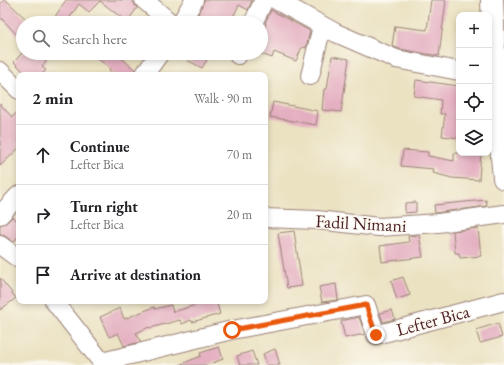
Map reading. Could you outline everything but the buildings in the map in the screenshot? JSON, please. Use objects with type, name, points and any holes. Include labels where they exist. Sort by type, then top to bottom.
[{"type":"main road","points":[[492,0],[498,41],[492,77],[504,178]]},
{"type":"street","points":[[144,0],[163,16]]},
{"type":"street","points":[[185,16],[194,0]]},
{"type":"street","points":[[256,16],[264,0]]},
{"type":"street","points":[[276,0],[322,26],[396,59],[456,70]]},
{"type":"street","points":[[310,76],[322,26]]},
{"type":"street","points":[[146,72],[155,60]]},
{"type":"street","points":[[0,71],[16,87]]},
{"type":"street","name":"Fadil Nimani","points":[[268,218],[318,220],[379,227],[438,224],[504,214]]},
{"type":"street","points":[[0,245],[16,256]]},
{"type":"street","name":"Lefter Bica","points":[[103,364],[232,330],[366,305],[376,335],[504,301]]},
{"type":"street","points":[[60,304],[103,364]]},
{"type":"route","points":[[232,330],[366,305],[376,335]]}]
